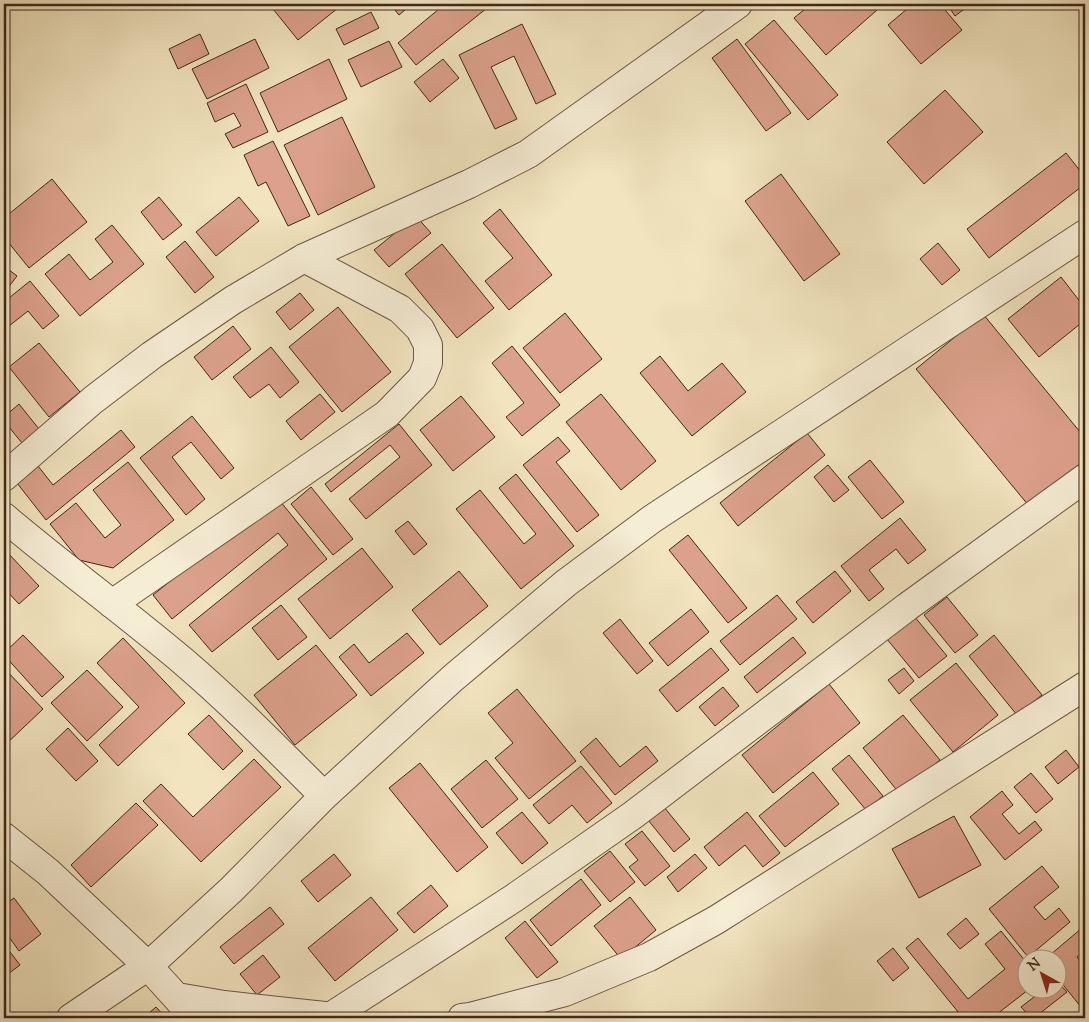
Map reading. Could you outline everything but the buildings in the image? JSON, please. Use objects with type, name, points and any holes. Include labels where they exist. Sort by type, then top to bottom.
[{"type":"street","points":[[4,477],[93,400],[152,355],[233,300],[304,258],[469,184],[528,154],[738,4]]},
{"type":"street","points":[[71,1018],[148,966],[231,890],[324,796],[454,678],[558,590],[644,525],[1085,234]]},
{"type":"street","points":[[112,604],[387,414],[422,378],[428,363],[428,345],[420,329],[400,309],[304,258]]},
{"type":"street","points":[[177,997],[224,1005],[337,1018],[632,815],[906,607],[1085,478]]},
{"type":"street","points":[[4,517],[184,662],[234,707],[324,796]]},
{"type":"street","points":[[462,1018],[565,992],[649,957],[716,920],[1085,686]]},
{"type":"street","points":[[4,838],[48,872],[148,966],[195,1018]]}]
